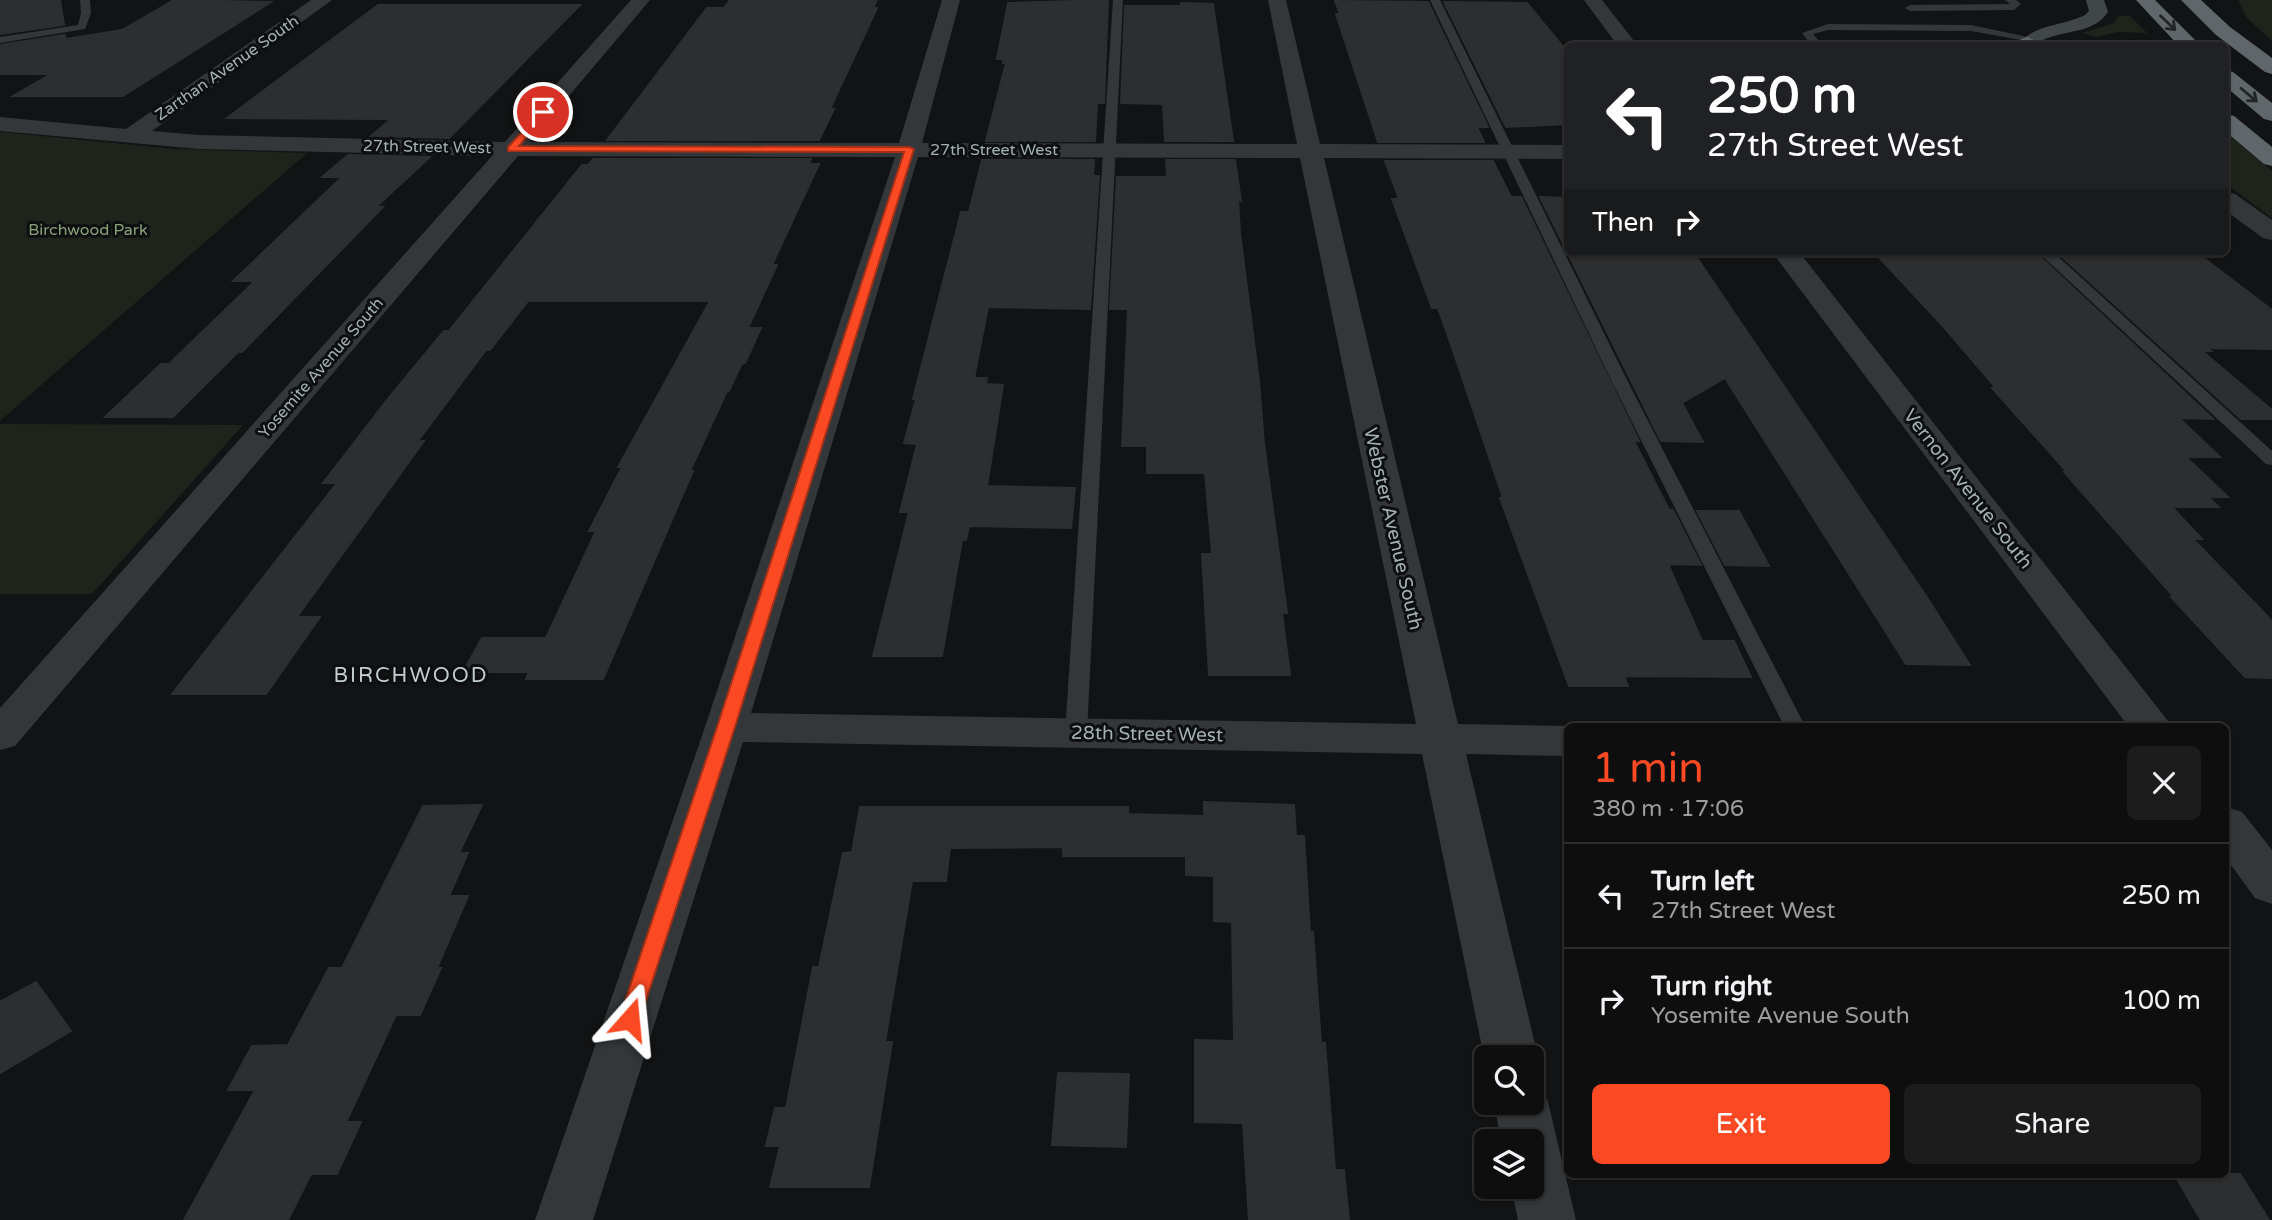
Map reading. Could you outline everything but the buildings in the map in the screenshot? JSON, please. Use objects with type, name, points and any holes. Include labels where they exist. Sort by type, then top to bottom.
[{"type":"highway","points":[[2145,0],[2187,42]]},
{"type":"highway","points":[[2190,0],[2223,31],[2270,67]]},
{"type":"highway","points":[[2239,20],[2270,67]]},
{"type":"highway","points":[[2229,78],[2272,114]]},
{"type":"highway","points":[[2229,123],[2272,159]]},
{"type":"street","name":"Zarthan Avenue South","points":[[130,136],[323,0]]},
{"type":"street","name":"Yosemite Avenue South","points":[[0,735],[641,0]]},
{"type":"street","points":[[564,1220],[726,727],[909,149],[951,0]]},
{"type":"street","name":"Webster Avenue South","points":[[1277,0],[1308,150],[1508,1045]]},
{"type":"street","points":[[1593,0],[1625,42]]},
{"type":"street","points":[[2033,42],[2089,22],[2099,12],[2095,0]]},
{"type":"street","name":"27th Street West","points":[[0,124],[199,142],[511,149],[1564,152]]},
{"type":"street","points":[[2229,201],[2272,232]]},
{"type":"street","name":"Vernon Avenue South","points":[[1789,256],[2149,723]]},
{"type":"street","name":"28th Street West","points":[[726,727],[1564,741]]},
{"type":"street","points":[[2229,828],[2272,886]]},
{"type":"street","points":[[1542,1199],[1547,1220]]},
{"type":"lane","points":[[0,40],[82,27],[86,13],[85,0]]},
{"type":"lane","points":[[1076,733],[1118,0]]},
{"type":"lane","points":[[1435,0],[1620,382],[1793,723]]},
{"type":"lane","points":[[1910,8],[2014,7],[2016,4],[2010,0]]},
{"type":"lane","points":[[1815,42],[1808,33],[1828,27],[1971,28],[2026,42]]},
{"type":"lane","points":[[2049,256],[2272,460]]},
{"type":"green space","points":[[2238,0],[2272,0],[2272,41],[2247,18]]},
{"type":"green space","points":[[2119,16],[2130,16],[2147,33],[2119,32],[2096,37],[2082,33],[2114,23]]},
{"type":"green space","name":"Birchwood Park","points":[[0,132],[175,149],[307,153],[0,421]]},
{"type":"green space","points":[[2229,135],[2272,171],[2272,218],[2229,186]]},
{"type":"green space","points":[[0,424],[243,425],[92,594],[0,594]]},
{"type":"district","name":"BIRCHWOOD","points":[[411,675]]},
{"type":"route","points":[[543,112],[511,149],[909,149],[726,727],[630,1019]]}]
